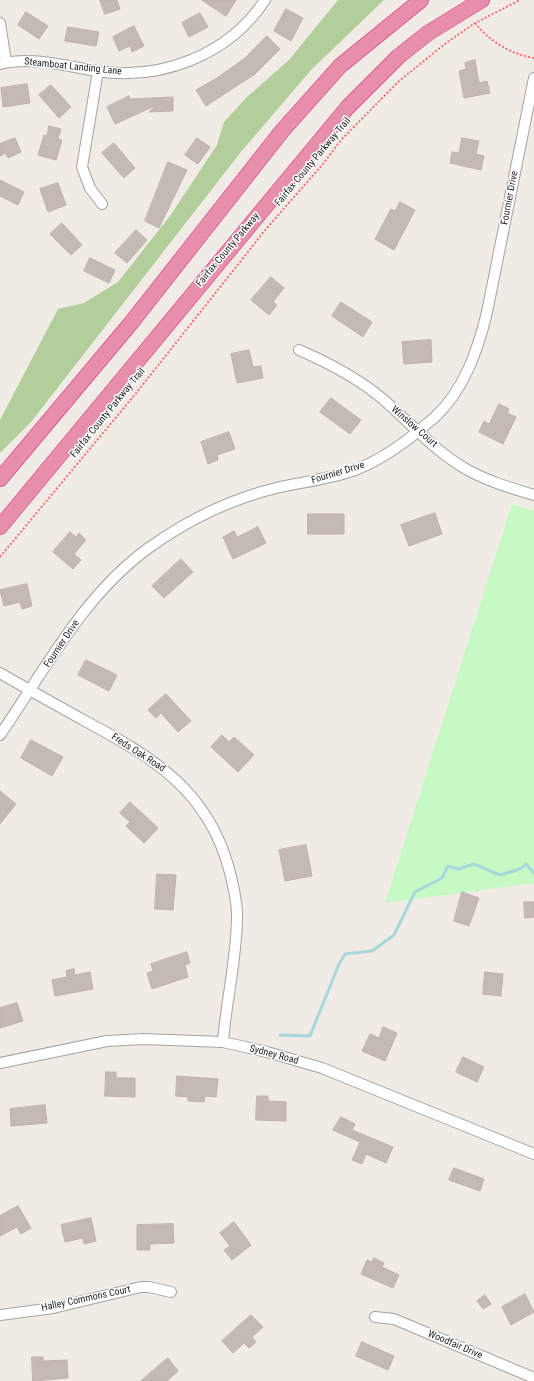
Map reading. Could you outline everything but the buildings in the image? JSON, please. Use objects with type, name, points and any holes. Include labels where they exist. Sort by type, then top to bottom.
[{"type":"highway","points":[[0,479],[131,323],[282,131],[340,66],[421,0]]},
{"type":"highway","name":"Fairfax County Parkway","points":[[0,527],[347,108],[399,56],[428,33],[482,0]]},
{"type":"street","name":"Steamboat Landing Lane","points":[[3,63],[43,62],[98,71],[122,73],[155,71],[186,63],[209,51],[233,35],[255,14],[265,0]]},
{"type":"street","points":[[0,23],[3,63]]},
{"type":"street","points":[[98,71],[82,167],[90,188],[102,204]]},
{"type":"street","name":"Fournier Drive","points":[[0,735],[92,600],[125,566],[171,532],[190,521],[231,502],[275,488],[328,478],[355,470],[393,451],[435,417],[452,397],[469,368],[480,341],[534,78]]},
{"type":"street","name":"Winslow Court","points":[[299,350],[333,366],[362,384],[384,400],[417,431],[465,469],[480,477],[534,495]]},
{"type":"street","name":"Freds Oak Road","points":[[0,673],[117,738],[153,760],[186,790],[211,824],[227,861],[237,908],[236,937],[226,1008],[223,1042]]},
{"type":"street","name":"Sydney Road","points":[[0,1063],[107,1041],[143,1039],[223,1042],[267,1052],[322,1068],[534,1154]]},
{"type":"street","name":"Halley Commons Court","points":[[0,1315],[53,1308],[141,1287],[149,1287],[171,1292]]},
{"type":"street","name":"Woodfair Drive","points":[[375,1317],[394,1319],[534,1378]]},
{"type":"path","name":"Fairfax County Parkway Trail","points":[[0,558],[137,392],[266,229],[323,164],[341,140],[398,82],[446,43],[475,23],[520,0]]},
{"type":"path","points":[[475,23],[503,47],[515,53],[534,58]]},
{"type":"green space","points":[[338,0],[384,0],[311,70],[240,153],[31,422],[0,453],[0,420],[58,309],[84,303],[118,282],[170,216],[217,145],[224,122],[246,98],[289,60]]},
{"type":"green space","points":[[512,504],[534,511],[534,883],[385,903]]},
{"type":"waterway","points":[[280,1035],[310,1036],[339,964],[345,954],[372,951],[394,935],[415,892],[442,878],[448,866],[458,869],[474,864],[500,875],[520,869],[526,864],[534,873]]}]
